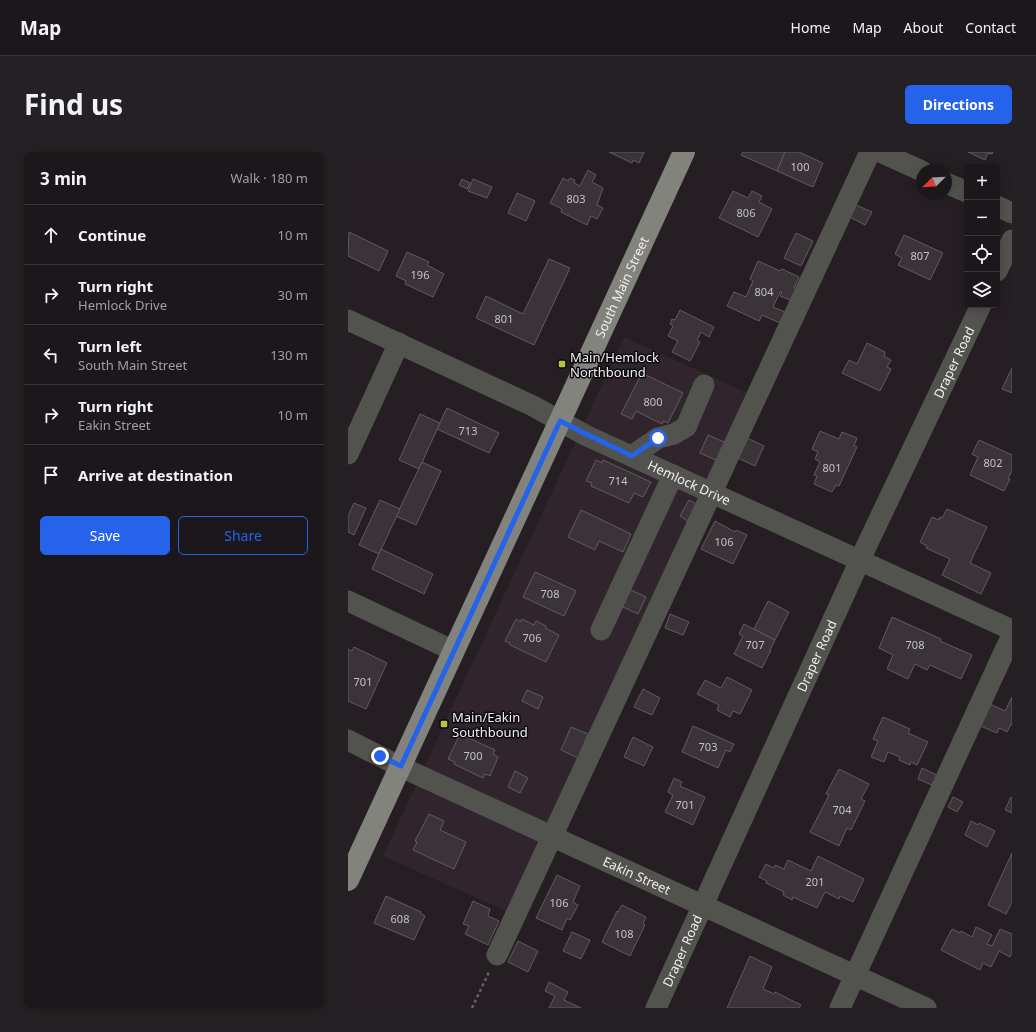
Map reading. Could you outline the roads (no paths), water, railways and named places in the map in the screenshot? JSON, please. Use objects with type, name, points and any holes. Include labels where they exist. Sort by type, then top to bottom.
[{"type":"main road","name":"South Main Street","points":[[348,880],[684,152]]},
{"type":"street","points":[[497,955],[870,152]]},
{"type":"street","points":[[880,152],[916,169]]},
{"type":"street","points":[[952,186],[964,191]]},
{"type":"street","points":[[1000,207],[1012,213]]},
{"type":"street","points":[[1000,265],[1012,240]]},
{"type":"street","name":"Draper Road","points":[[656,1008],[860,560],[980,308]]},
{"type":"street","name":"Hemlock Drive","points":[[348,320],[533,406],[560,421],[632,456],[1012,630]]},
{"type":"street","points":[[348,454],[399,343]]},
{"type":"street","points":[[632,456],[658,438],[674,434],[686,427],[704,385]]},
{"type":"street","points":[[601,630],[673,475]]},
{"type":"street","points":[[348,601],[454,651]]},
{"type":"street","points":[[840,1008],[1012,635]]},
{"type":"street","name":"Eakin Street","points":[[348,740],[401,766],[926,1008]]},
{"type":"place","name":"Main/Hemlock Northbound","points":[[562,364]]},
{"type":"place","name":"Main/Eakin Southbound","points":[[444,724]]}]
